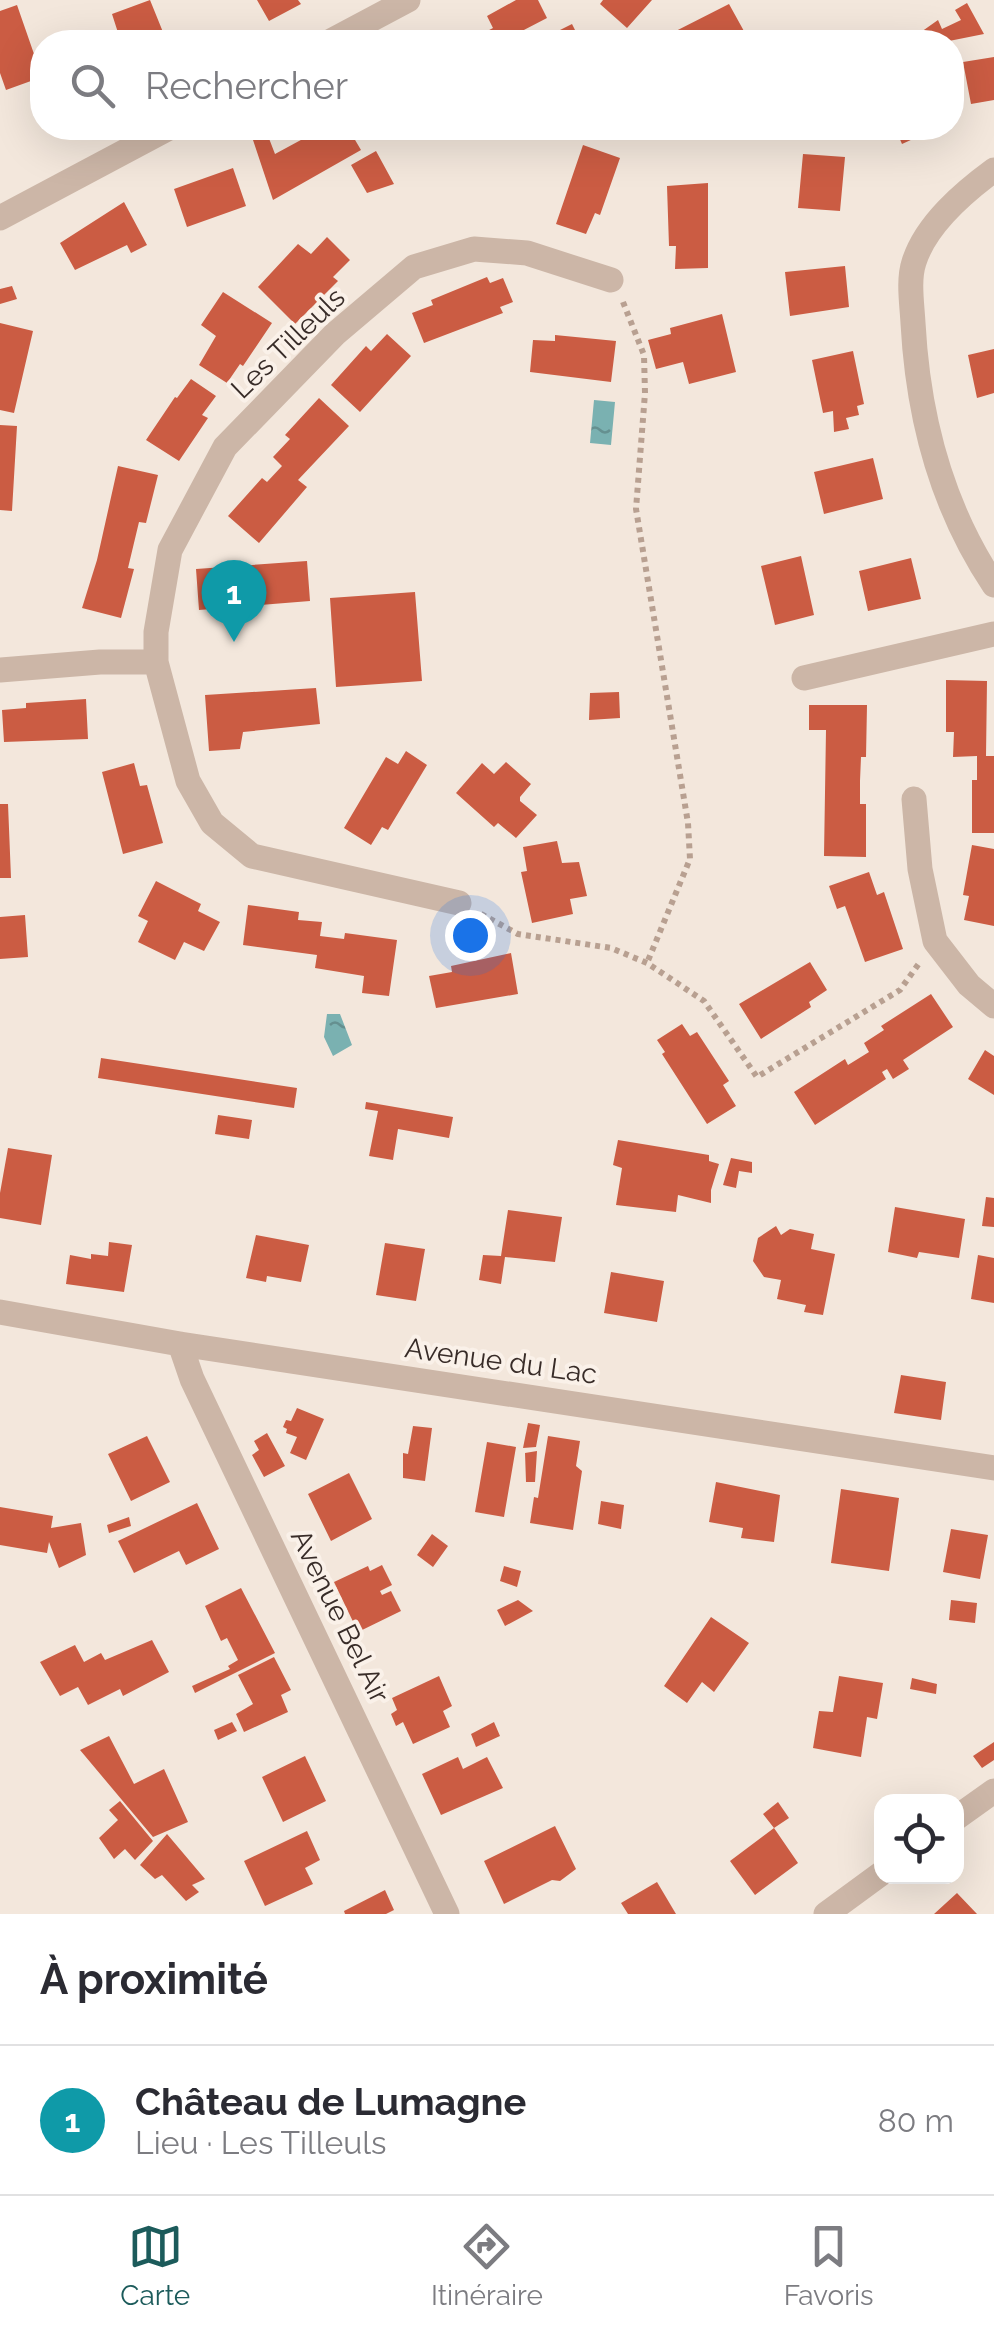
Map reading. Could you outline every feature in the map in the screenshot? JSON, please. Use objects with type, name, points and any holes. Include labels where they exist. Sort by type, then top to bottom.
[{"type":"street","points":[[351,30],[408,0]]},
{"type":"street","points":[[0,218],[146,140]]},
{"type":"street","points":[[994,170],[966,191],[933,229],[914,262],[911,297],[916,378],[932,449],[948,502],[994,585]]},
{"type":"street","name":"Les Tilleuls","points":[[459,903],[252,856],[212,822],[188,781],[156,662],[156,632],[170,550],[225,448],[335,334],[414,266],[474,249],[527,253],[611,280]]},
{"type":"street","points":[[804,678],[994,634]]},
{"type":"street","points":[[0,670],[156,662]]},
{"type":"street","points":[[914,799],[920,869],[935,941],[969,986],[994,1006]]},
{"type":"street","name":"Avenue du Lac","points":[[0,1312],[180,1344],[994,1468]]},
{"type":"street","name":"Avenue Bel Air","points":[[180,1344],[192,1378],[447,1914]]},
{"type":"street","points":[[964,1813],[994,1792]]},
{"type":"street","points":[[829,1913],[874,1879]]},
{"type":"path","points":[[611,280],[628,310],[644,355],[636,509],[688,823],[690,859],[647,962]]},
{"type":"path","points":[[459,903],[518,934],[611,948],[647,962],[704,1001],[757,1077],[900,990],[935,941]]},
{"type":"water","points":[[594,400],[615,402],[611,445],[590,443]]},
{"type":"water","points":[[327,1014],[340,1014],[352,1045],[333,1056],[324,1037]]},
{"type":"building","points":[[150,0],[162,30],[117,30],[112,14]]},
{"type":"building","points":[[257,0],[298,0],[301,4],[269,21]]},
{"type":"building","points":[[516,0],[538,0],[547,18],[524,30],[489,30],[493,28],[487,16]]},
{"type":"building","points":[[603,0],[652,0],[627,28],[600,4]]},
{"type":"building","points":[[967,3],[984,34],[964,38],[964,30],[924,30],[938,20],[942,29],[961,20],[955,10]]},
{"type":"building","points":[[729,4],[743,30],[678,30]]},
{"type":"building","points":[[17,5],[30,42],[30,81],[6,90],[0,73],[0,11]]},
{"type":"building","points":[[994,57],[994,100],[971,104],[964,62]]},
{"type":"building","points":[[253,140],[270,140],[275,154],[301,140],[355,140],[361,150],[273,200]]},
{"type":"building","points":[[583,145],[620,158],[600,215],[595,213],[586,234],[556,224]]},
{"type":"building","points":[[376,151],[394,184],[367,193],[351,165]]},
{"type":"building","points":[[803,154],[845,157],[840,211],[798,208]]},
{"type":"building","points":[[233,168],[246,206],[187,227],[174,189]]},
{"type":"building","points":[[708,183],[708,268],[675,269],[676,246],[669,246],[667,186]]},
{"type":"building","points":[[124,202],[147,245],[131,253],[127,245],[75,270],[60,243]]},
{"type":"building","points":[[327,237],[350,260],[333,277],[338,281],[295,324],[258,287],[298,244],[311,254]]},
{"type":"building","points":[[845,266],[849,307],[790,316],[785,272]]},
{"type":"building","points":[[487,277],[490,283],[503,278],[513,302],[500,307],[503,313],[424,343],[412,313],[433,305],[431,300]]},
{"type":"building","points":[[12,286],[17,299],[0,304],[0,289]]},
{"type":"building","points":[[223,292],[272,323],[227,383],[199,365],[216,336],[201,325]]},
{"type":"building","points":[[722,314],[736,372],[689,384],[683,362],[656,369],[648,340],[671,334],[670,328]]},
{"type":"building","points":[[0,323],[33,331],[14,413],[0,410]]},
{"type":"building","points":[[387,334],[411,356],[360,412],[331,385],[366,346],[371,351]]},
{"type":"building","points":[[555,335],[616,341],[611,382],[530,372],[533,340],[555,341]]},
{"type":"building","points":[[994,349],[994,393],[977,398],[968,355]]},
{"type":"building","points":[[853,351],[864,404],[857,406],[859,415],[846,418],[849,429],[834,432],[833,411],[823,413],[812,360]]},
{"type":"building","points":[[191,379],[216,396],[202,415],[208,418],[179,461],[146,440]]},
{"type":"building","points":[[319,398],[349,426],[298,480],[307,487],[259,543],[228,516],[262,478],[267,482],[282,466],[273,457],[290,439],[285,435]]},
{"type":"building","points":[[0,425],[17,426],[12,511],[0,510]]},
{"type":"building","points":[[873,458],[883,499],[824,514],[814,472]]},
{"type":"building","points":[[118,466],[158,475],[146,523],[139,522],[128,568],[134,569],[121,618],[82,608]]},
{"type":"building","points":[[801,556],[814,615],[775,625],[761,566]]},
{"type":"building","points":[[911,558],[921,599],[868,611],[859,571]]},
{"type":"building","points":[[307,561],[310,601],[199,610],[196,569]]},
{"type":"building","points":[[415,592],[422,681],[336,687],[330,598]]},
{"type":"building","points":[[946,680],[987,681],[986,756],[994,756],[994,833],[972,833],[972,780],[977,780],[977,756],[953,757],[954,732],[946,732]]},
{"type":"building","points":[[316,688],[320,724],[243,732],[240,749],[209,751],[205,695]]},
{"type":"building","points":[[619,692],[620,718],[589,720],[590,693]]},
{"type":"building","points":[[86,699],[88,739],[4,742],[2,710],[26,708],[26,703]]},
{"type":"building","points":[[809,705],[867,705],[866,757],[861,757],[860,781],[860,804],[866,804],[866,857],[824,856],[826,730],[809,730]]},
{"type":"building","points":[[406,751],[427,765],[388,830],[382,827],[371,845],[344,828],[386,757],[398,764]]},
{"type":"building","points":[[506,762],[531,784],[520,801],[537,815],[516,838],[498,823],[494,827],[456,793],[482,763],[494,774]]},
{"type":"building","points":[[134,763],[140,786],[147,785],[163,843],[123,854],[102,772]]},
{"type":"building","points":[[0,804],[8,804],[11,878],[0,878]]},
{"type":"building","points":[[557,841],[562,863],[579,862],[587,896],[570,899],[573,914],[532,923],[521,872],[527,871],[523,847]]},
{"type":"building","points":[[972,845],[994,849],[994,926],[964,920],[969,896],[963,895]]},
{"type":"building","points":[[869,872],[877,895],[884,892],[903,949],[865,962],[845,906],[837,909],[829,886]]},
{"type":"building","points":[[156,881],[201,904],[198,911],[220,922],[204,951],[184,942],[175,960],[138,942],[148,921],[138,916]]},
{"type":"building","points":[[248,905],[299,912],[298,920],[322,922],[320,936],[344,939],[345,933],[397,940],[389,996],[362,993],[364,976],[315,968],[317,955],[243,945]]},
{"type":"building","points":[[25,915],[28,957],[0,959],[0,917]]},
{"type":"building","points":[[511,953],[518,994],[436,1008],[429,976],[452,972],[451,966]]},
{"type":"building","points":[[810,962],[827,990],[809,1002],[811,1007],[761,1039],[739,1004]]},
{"type":"building","points":[[931,994],[953,1027],[903,1060],[909,1069],[893,1079],[887,1069],[882,1072],[886,1079],[815,1125],[794,1092],[845,1059],[848,1065],[869,1052],[864,1043],[884,1030],[881,1026]]},
{"type":"building","points":[[682,1024],[690,1036],[697,1032],[729,1081],[723,1085],[736,1106],[707,1124],[657,1040]]},
{"type":"building","points":[[985,1050],[994,1056],[994,1095],[968,1079]]},
{"type":"building","points":[[101,1058],[297,1088],[294,1108],[98,1078]]},
{"type":"building","points":[[366,1102],[453,1117],[449,1138],[398,1129],[393,1160],[369,1156],[378,1111],[365,1109]]},
{"type":"building","points":[[218,1115],[252,1120],[249,1139],[215,1134]]},
{"type":"building","points":[[618,1140],[709,1155],[709,1161],[719,1164],[711,1203],[678,1195],[676,1212],[616,1205],[622,1168],[613,1165]]},
{"type":"building","points":[[8,1148],[52,1155],[41,1225],[0,1218]]},
{"type":"building","points":[[731,1158],[752,1162],[752,1173],[739,1171],[736,1188],[723,1185]]},
{"type":"building","points":[[986,1197],[994,1198],[994,1227],[982,1226]]},
{"type":"building","points":[[895,1207],[965,1219],[959,1258],[919,1252],[917,1258],[888,1252]]},
{"type":"building","points":[[508,1210],[562,1217],[555,1262],[505,1257],[501,1284],[479,1280],[483,1255],[501,1256]]},
{"type":"building","points":[[776,1226],[781,1235],[790,1229],[814,1234],[811,1249],[835,1254],[823,1315],[804,1312],[806,1305],[777,1299],[781,1280],[764,1277],[753,1261],[758,1238]]},
{"type":"building","points":[[256,1235],[309,1245],[301,1282],[267,1276],[266,1282],[246,1278]]},
{"type":"building","points":[[109,1242],[132,1245],[124,1292],[66,1284],[70,1255],[91,1259],[91,1254],[108,1256]]},
{"type":"building","points":[[385,1243],[425,1249],[416,1301],[376,1295]]},
{"type":"building","points":[[978,1255],[994,1258],[994,1303],[971,1299]]},
{"type":"building","points":[[611,1272],[664,1281],[657,1322],[604,1313]]},
{"type":"building","points":[[901,1375],[946,1382],[941,1420],[894,1413]]},
{"type":"building","points":[[297,1408],[324,1419],[306,1460],[290,1453],[297,1437],[286,1433],[283,1427]]},
{"type":"building","points":[[528,1423],[540,1425],[536,1447],[523,1448]]},
{"type":"building","points":[[413,1426],[432,1428],[425,1481],[403,1478],[403,1453],[408,1454]]},
{"type":"building","points":[[267,1433],[285,1466],[264,1477],[252,1455],[259,1450],[254,1441]]},
{"type":"building","points":[[147,1436],[170,1482],[131,1501],[108,1454]]},
{"type":"building","points":[[548,1436],[580,1441],[576,1466],[582,1471],[573,1530],[530,1523]]},
{"type":"building","points":[[487,1442],[516,1447],[504,1517],[475,1512]]},
{"type":"building","points":[[537,1451],[535,1482],[526,1482],[525,1453]]},
{"type":"building","points":[[349,1473],[372,1519],[331,1541],[308,1494]]},
{"type":"building","points":[[716,1482],[780,1495],[774,1542],[741,1538],[743,1528],[709,1522]]},
{"type":"building","points":[[841,1489],[899,1498],[889,1571],[831,1563]]},
{"type":"building","points":[[601,1501],[624,1505],[621,1529],[598,1524]]},
{"type":"building","points":[[197,1503],[219,1549],[186,1565],[179,1551],[134,1573],[118,1541]]},
{"type":"building","points":[[0,1507],[53,1516],[51,1528],[81,1523],[86,1555],[59,1568],[49,1542],[47,1553],[0,1545]]},
{"type":"building","points":[[129,1517],[131,1526],[109,1533],[107,1525]]},
{"type":"building","points":[[951,1529],[988,1535],[980,1579],[943,1572]]},
{"type":"building","points":[[432,1534],[448,1546],[433,1567],[417,1555]]},
{"type":"building","points":[[382,1565],[392,1585],[380,1591],[382,1595],[391,1591],[401,1611],[358,1632],[334,1582],[368,1566],[370,1571]]},
{"type":"building","points":[[504,1566],[521,1571],[517,1587],[500,1581]]},
{"type":"building","points":[[241,1588],[275,1653],[195,1693],[192,1686],[230,1669],[228,1666],[238,1660],[227,1638],[221,1641],[205,1606]]},
{"type":"building","points":[[518,1600],[533,1611],[505,1626],[497,1610]]},
{"type":"building","points":[[951,1600],[977,1603],[975,1623],[949,1620]]},
{"type":"building","points":[[711,1617],[749,1643],[714,1692],[702,1682],[687,1703],[664,1686]]},
{"type":"building","points":[[152,1640],[169,1672],[123,1696],[120,1689],[88,1705],[78,1687],[60,1696],[40,1662],[75,1645],[84,1662],[101,1653],[105,1660]]},
{"type":"building","points":[[274,1657],[291,1690],[281,1695],[288,1712],[244,1732],[236,1714],[253,1704],[238,1675]]},
{"type":"building","points":[[439,1676],[452,1706],[443,1711],[450,1727],[413,1744],[403,1722],[396,1726],[391,1714],[397,1710],[392,1698]]},
{"type":"building","points":[[839,1676],[883,1683],[877,1719],[867,1717],[861,1757],[813,1748],[819,1711],[833,1712]]},
{"type":"building","points":[[912,1678],[937,1684],[936,1694],[910,1689]]},
{"type":"building","points":[[232,1722],[237,1731],[218,1740],[214,1730]]},
{"type":"building","points":[[494,1722],[500,1736],[476,1747],[471,1734]]},
{"type":"building","points":[[109,1736],[134,1784],[164,1769],[188,1822],[153,1837],[80,1750]]},
{"type":"building","points":[[994,1742],[994,1760],[982,1768],[973,1756]]},
{"type":"building","points":[[305,1756],[326,1801],[283,1822],[262,1777]]},
{"type":"building","points":[[458,1757],[463,1769],[487,1757],[503,1788],[441,1815],[422,1774]]},
{"type":"building","points":[[120,1801],[153,1841],[135,1860],[125,1849],[114,1859],[99,1838],[118,1820],[109,1810]]},
{"type":"building","points":[[778,1802],[789,1818],[774,1828],[763,1814]]},
{"type":"building","points":[[555,1826],[576,1869],[560,1881],[552,1880],[504,1904],[484,1861]]},
{"type":"building","points":[[774,1828],[798,1863],[755,1895],[730,1861]]},
{"type":"building","points":[[307,1831],[320,1860],[305,1868],[313,1884],[265,1906],[244,1861]]},
{"type":"building","points":[[167,1834],[205,1879],[192,1885],[199,1892],[186,1901],[162,1875],[155,1879],[140,1865]]},
{"type":"building","points":[[657,1882],[676,1914],[628,1914],[621,1903]]},
{"type":"building","points":[[385,1890],[394,1910],[386,1914],[345,1914],[344,1911]]},
{"type":"building","points":[[957,1893],[977,1914],[934,1914]]},
{"type":"place","name":"Château de Lumagne","points":[[234,642]]}]
